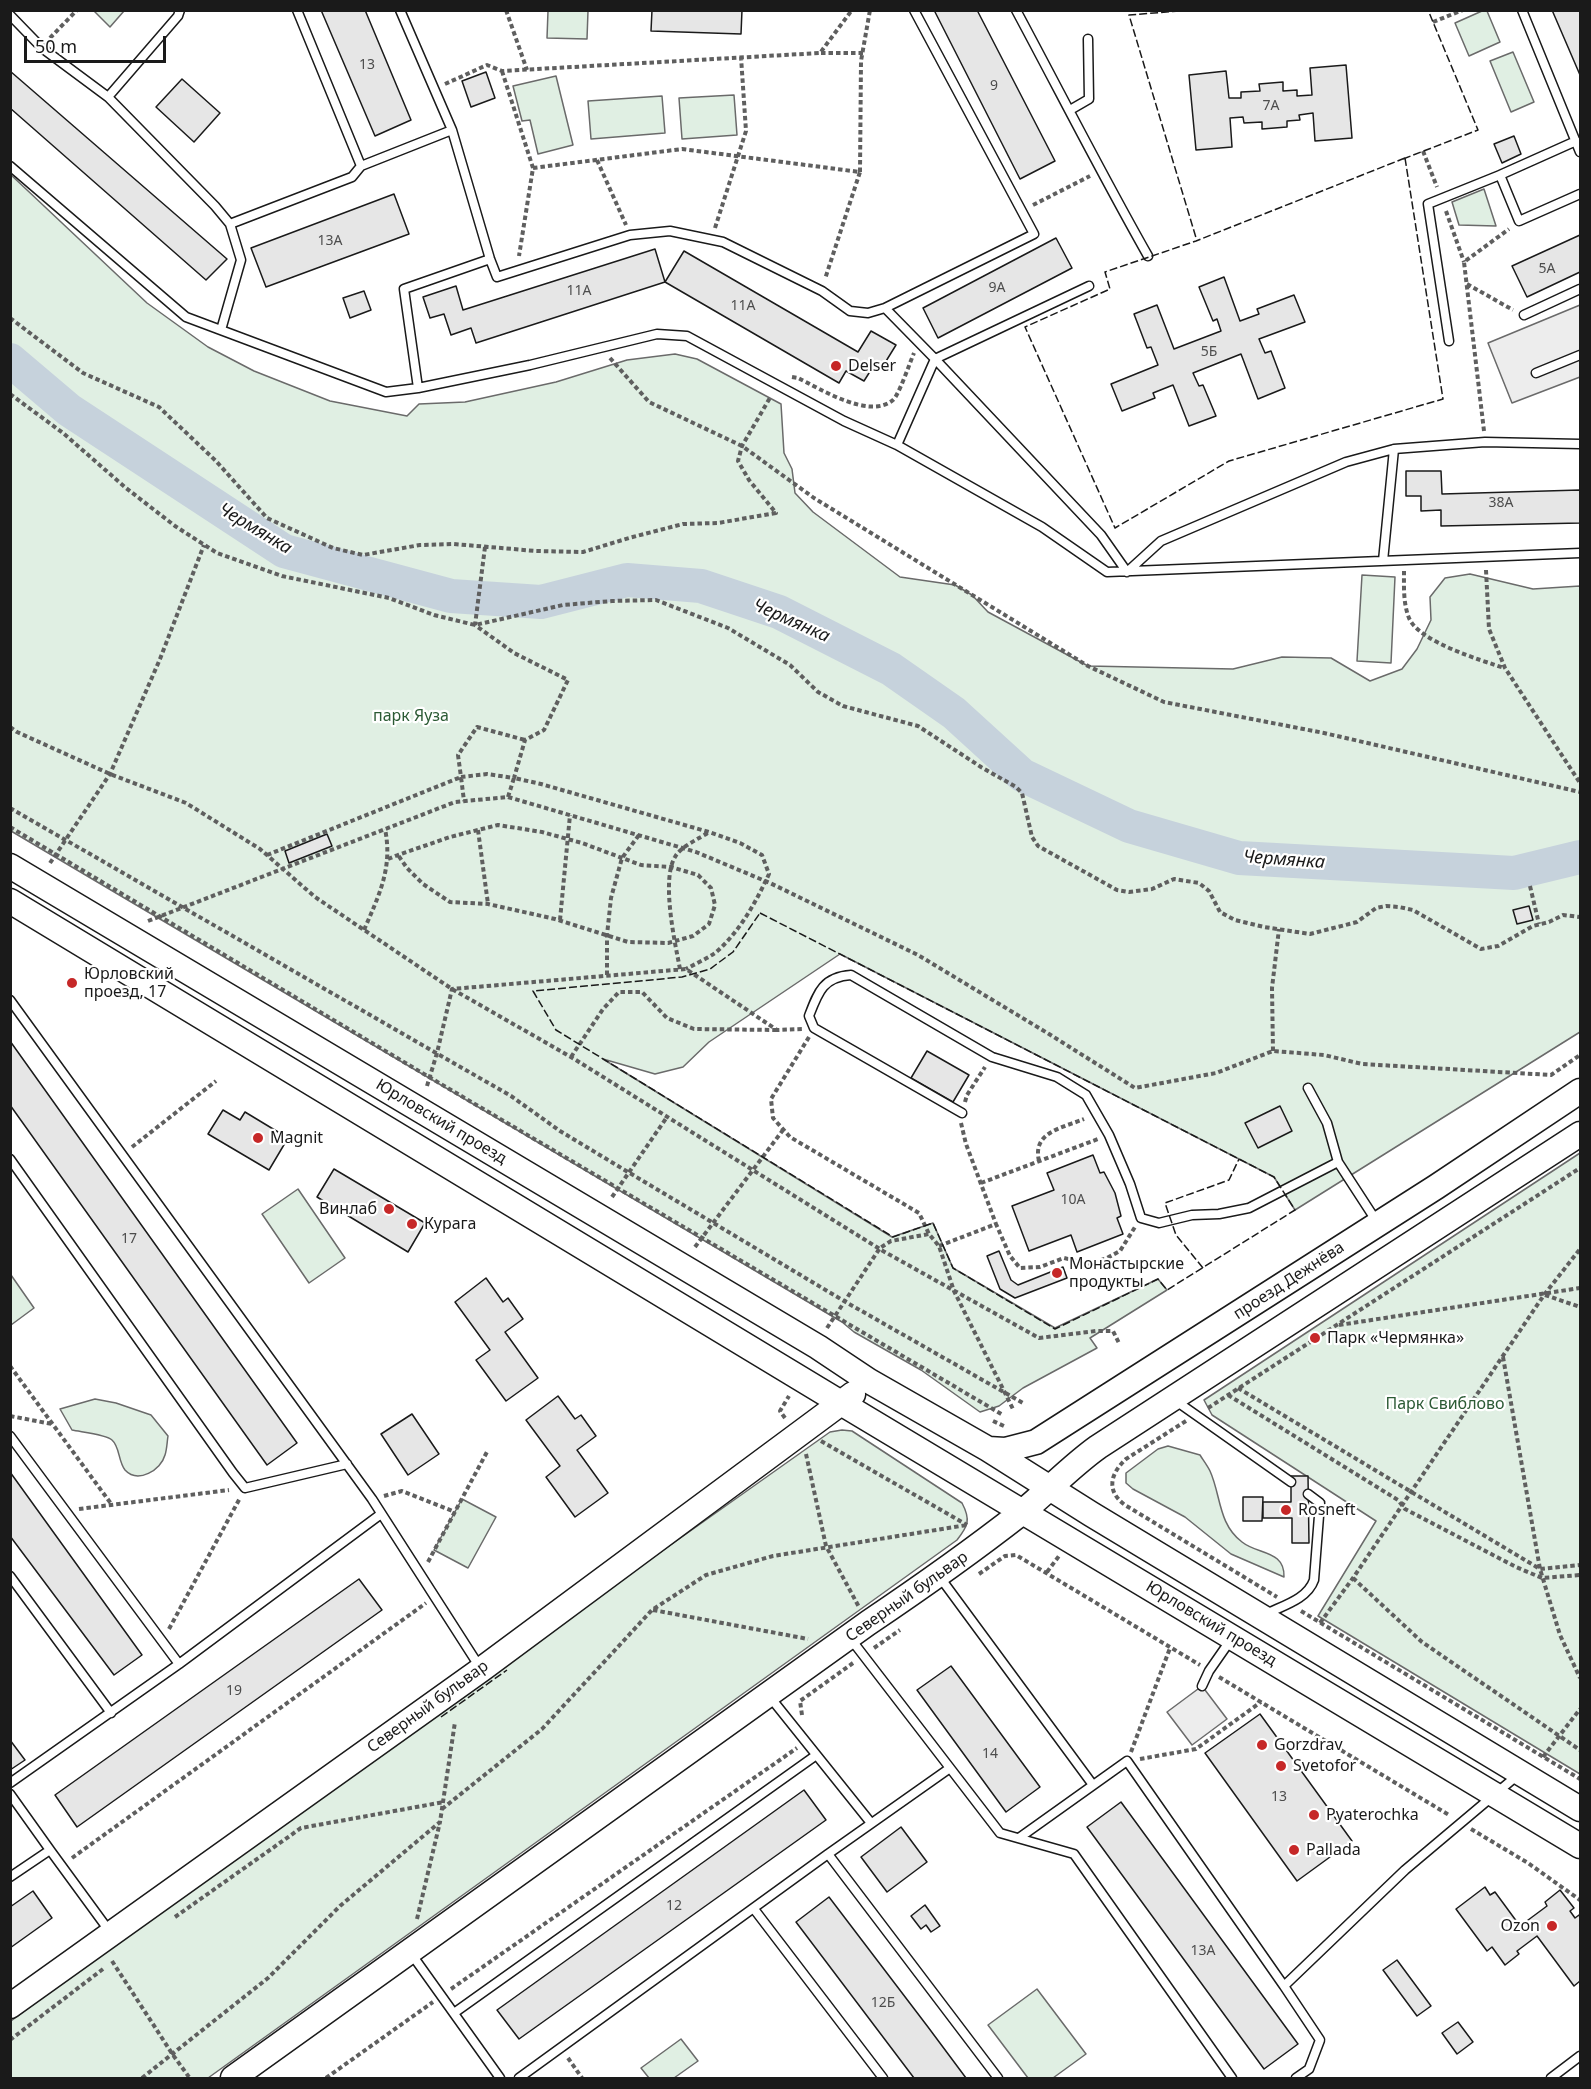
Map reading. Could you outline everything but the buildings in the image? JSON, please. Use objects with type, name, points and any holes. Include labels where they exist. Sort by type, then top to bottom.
[{"type":"main road","name":"Юрловский проезд","points":[[10,866],[818,1347],[869,1381],[988,1449],[1260,1617],[1581,1809]]},
{"type":"main road","name":"Юрловский проезд","points":[[10,901],[841,1403],[1581,1846]]},
{"type":"main road","name":"проезд Дежнёва","points":[[988,1449],[1005,1449],[1036,1442],[1378,1224],[1581,1091]]},
{"type":"main road","points":[[1050,1487],[1088,1454],[1581,1134]]},
{"type":"main road","points":[[841,1403],[869,1381]]},
{"type":"main road","name":"Северный бульвар","points":[[10,2007],[116,1945],[482,1669],[841,1403]]},
{"type":"main road","name":"Северный бульвар","points":[[233,2079],[852,1635],[939,1576],[1023,1511],[1050,1487]]},
{"type":"lane","points":[[108,97],[180,10]]},
{"type":"lane","points":[[297,10],[361,166]]},
{"type":"lane","points":[[400,10],[452,130],[497,278],[630,235],[670,231],[723,243],[822,291],[850,311],[868,313],[885,308],[1034,234],[914,10]]},
{"type":"lane","points":[[1016,10],[1100,171],[1148,256]]},
{"type":"lane","points":[[1522,10],[1581,152]]},
{"type":"lane","points":[[10,15],[42,48],[108,97],[216,206],[230,224],[241,260],[220,330]]},
{"type":"lane","points":[[1070,110],[1089,99],[1088,39]]},
{"type":"lane","points":[[230,224],[352,177],[361,166],[452,130]]},
{"type":"lane","points":[[1449,341],[1428,204],[1500,176],[1576,141]]},
{"type":"lane","points":[[10,166],[186,317],[386,392],[418,388],[530,365],[657,334],[687,336],[844,421],[897,445],[1042,527],[1107,572],[1127,573],[1581,553]]},
{"type":"lane","points":[[1500,176],[1519,221],[1581,194]]},
{"type":"lane","points":[[418,388],[404,289],[490,258]]},
{"type":"lane","points":[[897,445],[935,359],[1089,286]]},
{"type":"lane","points":[[1524,315],[1581,289]]},
{"type":"lane","points":[[885,308],[1101,535],[1127,573]]},
{"type":"lane","points":[[1536,373],[1581,356]]},
{"type":"lane","points":[[1127,573],[1161,541],[1346,462],[1394,449],[1485,442],[1581,444]]},
{"type":"lane","points":[[1383,561],[1394,449]]},
{"type":"lane","points":[[962,1113],[814,1028],[809,1016],[818,992],[837,976],[851,975],[992,1057],[1057,1077],[1086,1095],[1109,1135],[1130,1184],[1141,1218],[1160,1223],[1192,1215],[1219,1214],[1249,1208],[1338,1162]]},
{"type":"lane","points":[[10,1000],[372,1499],[482,1669]]},
{"type":"lane","points":[[1308,1088],[1327,1124],[1338,1162],[1378,1224]]},
{"type":"lane","points":[[10,1159],[245,1488],[346,1464]]},
{"type":"lane","points":[[1173,1399],[1291,1482]]},
{"type":"lane","points":[[10,1436],[179,1664]]},
{"type":"lane","points":[[1260,1617],[1308,1592],[1314,1580],[1320,1503],[1308,1494]]},
{"type":"lane","points":[[10,1783],[179,1664],[381,1514]]},
{"type":"lane","points":[[10,1576],[111,1713]]},
{"type":"lane","points":[[939,1576],[1093,1785]]},
{"type":"lane","points":[[852,1635],[1000,1833],[1074,1854],[1232,2079]]},
{"type":"lane","points":[[1202,1686],[1209,1671],[1232,1637]]},
{"type":"lane","points":[[768,1695],[871,1823]]},
{"type":"lane","points":[[454,2013],[815,1756]]},
{"type":"lane","points":[[1019,1838],[1127,1761],[1320,2040],[1309,2069],[1296,2079]]},
{"type":"lane","points":[[519,2079],[950,1768]]},
{"type":"lane","points":[[1284,1986],[1405,1870],[1520,1773]]},
{"type":"lane","points":[[10,1794],[116,1945]]},
{"type":"lane","points":[[10,1877],[50,1850]]},
{"type":"lane","points":[[828,1854],[998,2079]]},
{"type":"lane","points":[[754,1909],[883,2079]]},
{"type":"lane","points":[[410,1952],[500,2079]]},
{"type":"lane","points":[[1551,2079],[1581,2056]]},
{"type":"path","points":[[42,48],[77,10]]},
{"type":"path","points":[[506,10],[527,70]]},
{"type":"path","points":[[820,53],[852,10]]},
{"type":"path","points":[[822,291],[860,172],[863,52],[870,10]]},
{"type":"path","points":[[1433,22],[1462,10]]},
{"type":"path","points":[[434,89],[487,65],[502,71],[863,52]]},
{"type":"path","points":[[711,240],[746,131],[741,57]]},
{"type":"path","points":[[502,71],[533,168],[516,272]]},
{"type":"path","points":[[533,168],[682,149],[860,172]]},
{"type":"path","points":[[1423,151],[1464,262],[1485,442]]},
{"type":"path","points":[[597,160],[630,235]]},
{"type":"path","points":[[1022,211],[1100,171]]},
{"type":"path","points":[[1464,262],[1519,221]]},
{"type":"path","points":[[1467,284],[1524,315]]},
{"type":"path","points":[[10,318],[83,373],[159,407],[216,461],[267,518],[333,548],[363,555],[420,545],[454,544],[536,551],[583,552],[683,524],[717,523],[776,513],[749,480],[738,461],[742,446],[785,376],[798,378],[852,404],[879,407],[894,399],[918,343]]},
{"type":"path","points":[[601,348],[649,402],[742,446],[814,498],[1088,666],[1164,702],[1324,733],[1581,792]]},
{"type":"path","points":[[10,394],[63,433],[134,495],[218,553],[282,576],[388,598],[434,615],[475,625],[514,653],[568,680],[544,730],[525,740],[477,727],[458,755],[464,801]]},
{"type":"path","points":[[50,863],[111,774],[160,659],[204,545]]},
{"type":"path","points":[[475,625],[485,547]]},
{"type":"path","points":[[1485,557],[1489,629],[1505,668],[1581,783]]},
{"type":"path","points":[[1403,560],[1405,603],[1410,621],[1432,640],[1467,656],[1505,668]]},
{"type":"path","points":[[475,625],[563,605],[656,600],[728,628],[790,665],[818,692],[843,706],[918,726],[1016,787],[1022,793],[1032,837],[1038,846],[1116,890],[1129,892],[1152,889],[1174,879],[1198,883],[1209,891],[1220,912],[1235,920],[1310,934],[1357,922],[1376,908],[1399,907],[1413,910],[1481,950],[1498,946],[1533,926],[1563,915],[1581,917]]},
{"type":"path","points":[[10,727],[111,774],[186,802],[260,849],[315,897],[452,989],[571,1057],[880,1248],[954,1291],[1039,1338],[1113,1331],[1119,1343]]},
{"type":"path","points":[[508,797],[525,740]]},
{"type":"path","points":[[267,855],[460,777],[487,774],[577,793],[709,832],[740,843],[762,855],[769,874],[755,903],[732,935],[714,953],[683,969],[452,989]]},
{"type":"path","points":[[148,921],[455,802],[508,797],[684,849],[765,882],[918,955],[1135,1088],[1215,1073],[1273,1051],[1324,1055],[1362,1064],[1551,1075],[1581,1055]]},
{"type":"path","points":[[10,808],[511,1096],[560,1131],[628,1172],[844,1301],[1023,1403]]},
{"type":"path","points":[[560,920],[570,815]]},
{"type":"path","points":[[388,859],[398,855],[478,830],[498,825],[568,839],[641,865],[670,867],[698,875],[711,888],[716,905],[709,924],[693,936],[668,943],[628,942],[560,920],[488,904],[450,902],[423,885],[406,868],[398,855]]},
{"type":"path","points":[[10,827],[1003,1415]]},
{"type":"path","points":[[364,930],[384,882],[388,859],[385,829]]},
{"type":"path","points":[[478,830],[488,904]]},
{"type":"path","points":[[709,832],[676,855],[670,867],[669,902],[675,941],[683,969],[777,1030]]},
{"type":"path","points":[[608,975],[607,935],[611,898],[622,858],[639,835]]},
{"type":"path","points":[[1530,886],[1539,924]]},
{"type":"path","points":[[1273,1051],[1272,988],[1278,929]]},
{"type":"path","points":[[427,1086],[452,989]]},
{"type":"path","points":[[571,1057],[603,1009],[619,992],[642,992],[667,1018],[694,1029],[814,1028]]},
{"type":"path","points":[[814,1028],[771,1099],[773,1118],[790,1137],[919,1213],[929,1234],[939,1246],[954,1291],[1013,1409]]},
{"type":"path","points":[[992,1057],[967,1095],[960,1119],[966,1144],[996,1224],[1010,1256],[1020,1268],[1040,1268],[1064,1258],[1089,1264],[1107,1258],[1119,1251],[1141,1218]]},
{"type":"path","points":[[122,1155],[216,1082]]},
{"type":"path","points":[[1039,1161],[1038,1143],[1046,1135],[1097,1113]]},
{"type":"path","points":[[612,1197],[667,1117]]},
{"type":"path","points":[[695,1247],[783,1130]]},
{"type":"path","points":[[981,1183],[1109,1135]]},
{"type":"path","points":[[1581,1168],[1126,1459],[1117,1467],[1111,1487],[1117,1498],[1125,1505],[1581,1779]]},
{"type":"path","points":[[939,1246],[996,1224]]},
{"type":"path","points":[[827,1328],[880,1248],[891,1241],[929,1234]]},
{"type":"path","points":[[1320,1623],[1353,1578],[1544,1295],[1581,1249]]},
{"type":"path","points":[[1335,1326],[1581,1288]]},
{"type":"path","points":[[1544,1295],[1581,1307]]},
{"type":"path","points":[[1503,1357],[1542,1578],[1560,1635],[1581,1678]]},
{"type":"path","points":[[10,1366],[112,1505]]},
{"type":"path","points":[[1238,1388],[1540,1569],[1581,1565]]},
{"type":"path","points":[[1227,1395],[1398,1500],[1405,1509],[1506,1562],[1542,1578],[1581,1575]]},
{"type":"path","points":[[787,1422],[780,1411],[789,1396]]},
{"type":"path","points":[[10,1416],[53,1424]]},
{"type":"path","points":[[442,1809],[542,1729],[652,1610],[706,1575],[772,1556],[826,1546],[967,1525],[819,1441],[806,1452],[826,1546],[852,1635],[652,1610]]},
{"type":"path","points":[[422,1574],[488,1450]]},
{"type":"path","points":[[66,1511],[245,1488]]},
{"type":"path","points":[[162,1641],[245,1488]]},
{"type":"path","points":[[372,1499],[402,1491],[455,1512]]},
{"type":"path","points":[[1047,1572],[1059,1556]]},
{"type":"path","points":[[1353,1578],[1422,1642],[1581,1750]]},
{"type":"path","points":[[62,1866],[436,1596]]},
{"type":"path","points":[[1127,1761],[1170,1648]]},
{"type":"path","points":[[1127,1761],[1196,1749],[1261,1702]]},
{"type":"path","points":[[1543,1757],[1581,1709]]},
{"type":"path","points":[[417,1920],[444,1802],[454,1722]]},
{"type":"path","points":[[168,1922],[301,1828],[444,1802]]},
{"type":"path","points":[[142,2079],[268,1978],[340,1906],[440,1822]]},
{"type":"path","points":[[10,2040],[112,1961],[116,1945]]},
{"type":"path","points":[[112,1961],[189,2077]]},
{"type":"path","points":[[561,2048],[582,2079]]},
{"type":"green space","points":[[94,11],[124,11],[110,27]]},
{"type":"green space","points":[[548,11],[588,11],[587,39],[547,38]]},
{"type":"green space","points":[[1487,11],[1500,42],[1469,56],[1455,23]]},
{"type":"green space","points":[[1513,52],[1534,102],[1511,112],[1490,61]]},
{"type":"green space","points":[[556,76],[573,145],[538,154],[530,120],[522,121],[513,86]]},
{"type":"green space","points":[[734,95],[737,135],[682,139],[679,98]]},
{"type":"green space","points":[[662,96],[665,133],[591,139],[588,101]]},
{"type":"green space","name":"парк Яуза","points":[[10,174],[147,303],[208,347],[254,371],[330,401],[407,416],[419,404],[465,402],[556,382],[627,360],[675,354],[697,359],[781,404],[784,453],[792,469],[795,493],[813,512],[900,577],[955,585],[972,595],[988,612],[1088,666],[1233,669],[1282,657],[1331,658],[1370,681],[1402,669],[1417,649],[1431,620],[1430,597],[1445,578],[1470,574],[1533,589],[1580,586],[1580,1032],[1295,1210],[1274,1177],[840,954],[709,1042],[683,1067],[655,1074],[603,1059],[892,1237],[933,1223],[953,1268],[1055,1328],[1158,1279],[1167,1290],[1090,1338],[1097,1348],[1023,1388],[999,1406],[980,1412],[921,1370],[854,1332],[842,1322],[11,831]]},
{"type":"green space","points":[[1484,189],[1496,226],[1459,225],[1452,202]]},
{"type":"green space","points":[[1362,575],[1395,577],[1391,663],[1357,661]]},
{"type":"green space","name":"Парк Свиблово","points":[[1580,1153],[1580,1774],[1318,1616],[1376,1521],[1212,1415],[1204,1400]]},
{"type":"green space","points":[[298,1189],[345,1258],[309,1283],[262,1214]]},
{"type":"green space","points":[[11,1275],[34,1308],[10,1325]]},
{"type":"green space","points":[[95,1399],[116,1403],[151,1415],[168,1436],[165,1455],[159,1466],[142,1475],[130,1474],[125,1470],[112,1440],[72,1430],[60,1409]]},
{"type":"green space","points":[[852,1431],[962,1503],[967,1514],[967,1523],[957,1540],[208,2078],[11,2078],[11,2021],[247,1845],[830,1432]]},
{"type":"green space","points":[[1168,1446],[1200,1455],[1214,1480],[1228,1527],[1248,1546],[1275,1557],[1283,1568],[1284,1577],[1231,1554],[1185,1517],[1126,1483],[1126,1473],[1158,1449]]},
{"type":"green space","points":[[462,1499],[496,1517],[468,1568],[434,1550]]},
{"type":"green space","points":[[1037,1989],[1086,2054],[1053,2078],[1028,2078],[988,2025]]},
{"type":"green space","points":[[681,2039],[698,2061],[674,2078],[649,2078],[641,2068]]},
{"type":"shaded area","points":[[1580,305],[1580,377],[1512,403],[1488,343]]},
{"type":"shaded area","points":[[1202,1686],[1227,1719],[1192,1745],[1167,1712]]},
{"type":"waterway","name":"Чермянка","points":[[10,360],[69,410],[284,551],[451,596],[541,602],[627,580],[701,586],[779,612],[891,669],[954,713],[1022,775],[1129,826],[1239,858],[1514,873],[1580,857]]},
{"type":"fence","points":[[1191,10],[1129,15],[1197,241]]},
{"type":"fence","points":[[1403,159],[1478,130],[1428,10]]},
{"type":"fence","points":[[1405,158],[1443,399],[1229,461],[1115,528],[1025,327],[1110,289],[1105,272],[1196,241],[1405,158]]},
{"type":"fence","points":[[760,913],[1274,1177],[1295,1210],[1167,1290],[1158,1279],[1055,1329],[953,1268],[933,1223],[893,1237],[556,1030],[533,991],[682,977],[710,969],[733,952],[760,913]]},
{"type":"fence","points":[[1203,1268],[1176,1235],[1165,1203],[1229,1180],[1239,1159]]},
{"type":"fence","points":[[441,1717],[507,1670]]},
{"type":"place","name":"Delser","points":[[836,366]]},
{"type":"place","name":"Юрловский проезд, 17","points":[[72,983]]},
{"type":"place","name":"Magnit","points":[[258,1138]]},
{"type":"place","name":"Винлаб","points":[[389,1209]]},
{"type":"place","name":"Курага","points":[[412,1224]]},
{"type":"place","name":"Монастырские продукты","points":[[1057,1273]]},
{"type":"place","name":"Парк «Чермянка»","points":[[1315,1338]]},
{"type":"place","name":"Rosneft","points":[[1286,1510]]},
{"type":"place","name":"Gorzdrav","points":[[1262,1745]]},
{"type":"place","name":"Svetofor","points":[[1281,1766]]},
{"type":"place","name":"Pyaterochka","points":[[1314,1815]]},
{"type":"place","name":"Pallada","points":[[1294,1850]]},
{"type":"place","name":"Ozon","points":[[1552,1926]]}]
